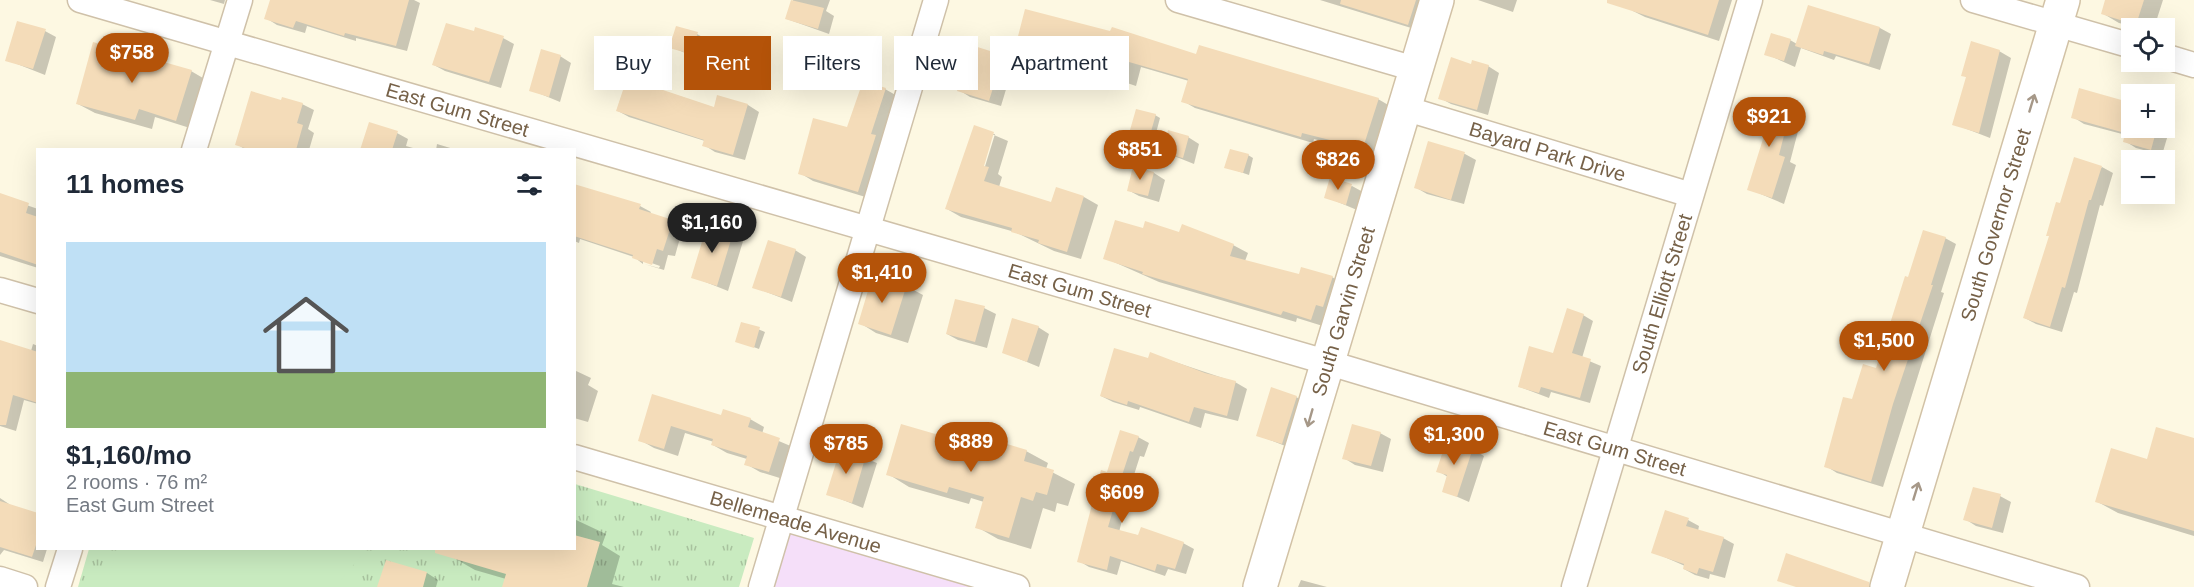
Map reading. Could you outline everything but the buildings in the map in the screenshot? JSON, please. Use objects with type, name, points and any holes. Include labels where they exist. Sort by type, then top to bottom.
[{"type":"street","name":"East Gum Street","points":[[80,0],[1326,362],[2078,587]]},
{"type":"street","points":[[195,148],[240,0]]},
{"type":"street","points":[[761,587],[936,0]]},
{"type":"street","points":[[1178,0],[1415,69]]},
{"type":"street","name":"South Garvin Street","points":[[1260,587],[1437,0]]},
{"type":"street","name":"South Elliott Street","points":[[1574,587],[1750,0]]},
{"type":"street","points":[[1973,0],[2059,12],[2121,41]]},
{"type":"street","name":"South Governor Street","points":[[1887,587],[2059,12]]},
{"type":"street","points":[[2175,59],[2194,65]]},
{"type":"street","name":"Bayard Park Drive","points":[[1404,108],[1691,195]]},
{"type":"street","points":[[0,290],[36,300]]},
{"type":"street","name":"Bellemeade Avenue","points":[[576,459],[1017,587]]},
{"type":"street","points":[[58,587],[70,550]]},
{"type":"street","points":[[0,579],[25,587]]},
{"type":"shaded area","points":[[783,526],[992,587],[765,587]]},
{"type":"green space","points":[[576,484],[754,538],[739,587],[78,587],[89,550],[576,550]]},
{"type":"green space","points":[[117,550],[366,550],[335,587],[106,587]]}]
